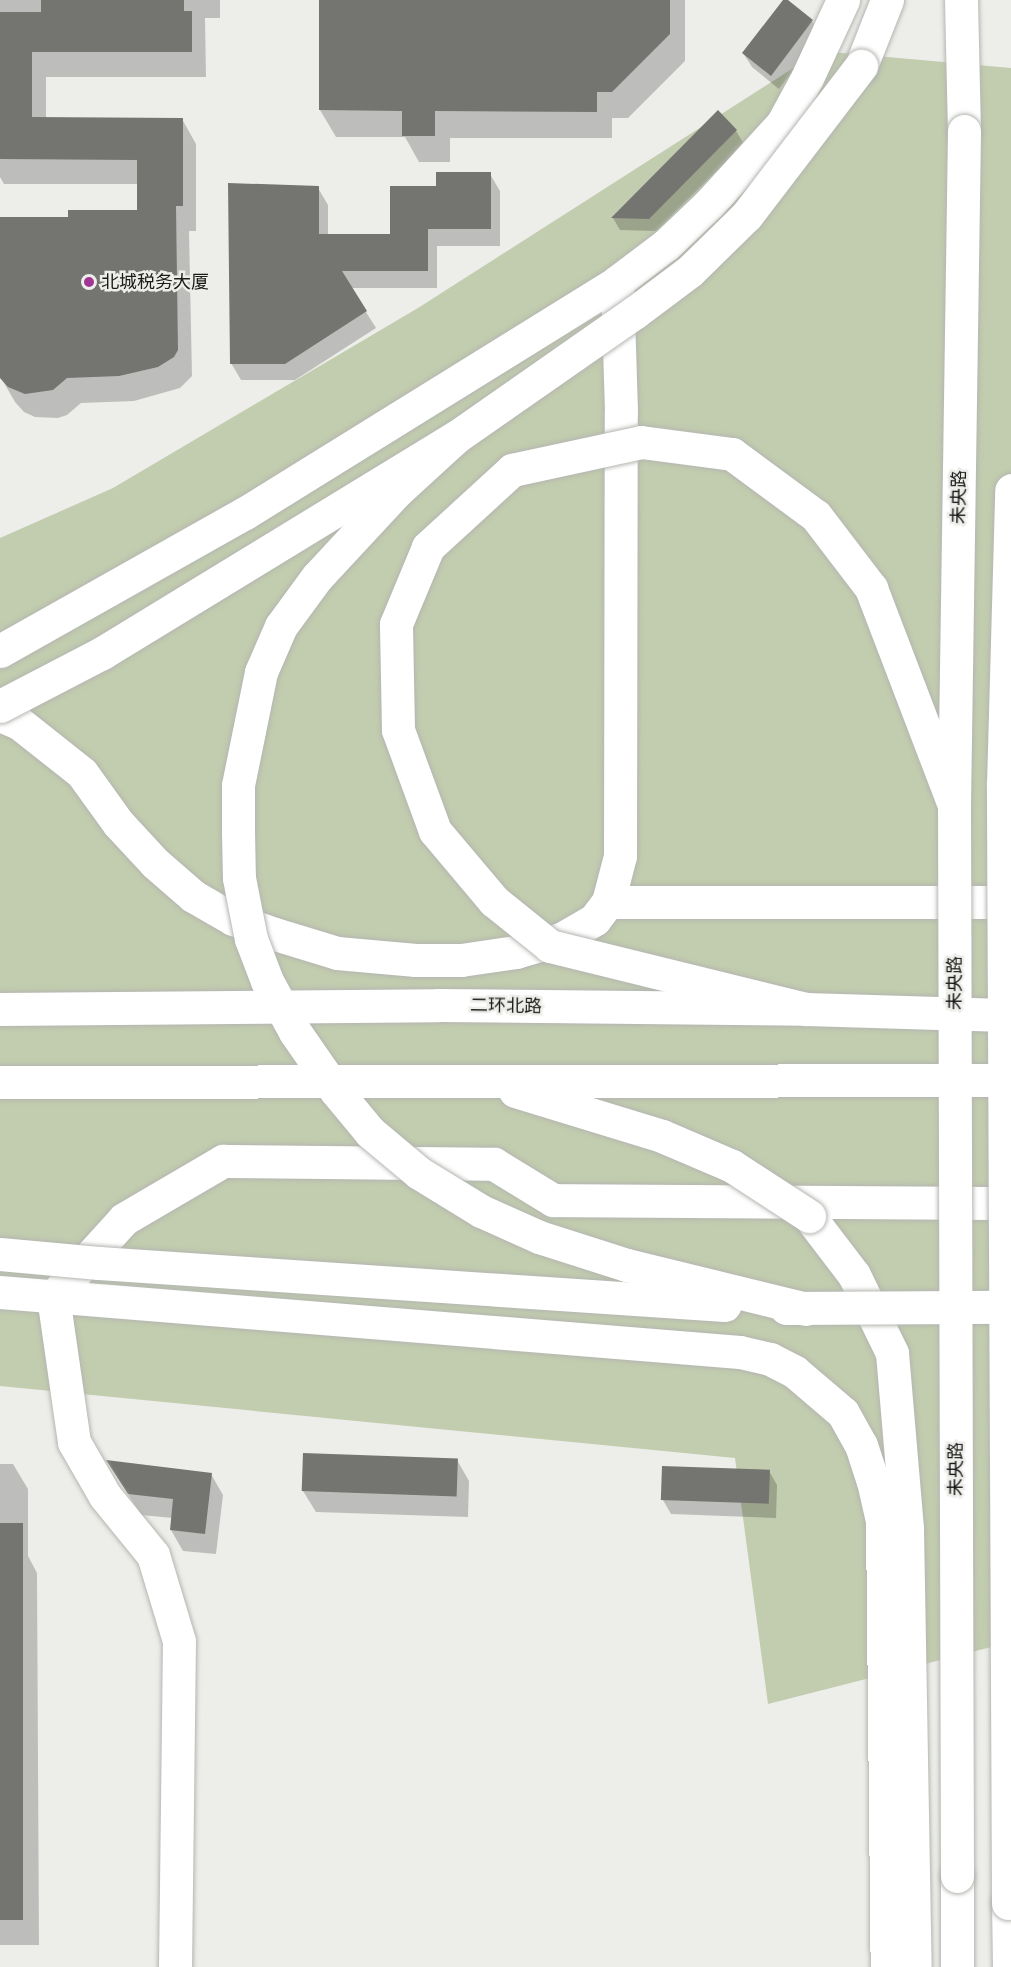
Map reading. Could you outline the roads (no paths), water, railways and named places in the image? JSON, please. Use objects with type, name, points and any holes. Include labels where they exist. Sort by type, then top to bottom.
[{"type":"main road","points":[[0,651],[246,513],[617,282],[666,245],[782,124],[807,78],[843,0]]},
{"type":"main road","points":[[0,706],[102,653],[456,437],[690,271],[747,215],[861,66],[886,0]]},
{"type":"main road","name":"未央路","points":[[957,1967],[954,805],[964,131],[961,0]]},
{"type":"main road","points":[[0,715],[19,723],[82,773],[125,831],[155,863],[193,896],[233,919],[337,953],[416,960],[461,960],[516,952],[561,939],[595,919],[608,902],[620,856],[621,411],[617,282]]},
{"type":"main road","points":[[456,437],[397,491],[317,576],[281,626],[261,672],[238,785],[238,832],[239,878],[251,939],[267,981],[295,1032],[336,1091],[370,1132],[428,1178],[481,1211],[539,1237],[627,1265],[806,1310]]},
{"type":"main road","points":[[806,1009],[550,946],[494,902],[435,831],[398,730],[396,624],[428,548],[512,470],[641,442],[732,454],[816,516],[871,588],[954,805]]},
{"type":"main road","points":[[1010,1967],[1008,1903],[1007,776],[1011,490]]},
{"type":"main road","points":[[608,902],[1011,902]]},
{"type":"main road","name":"二环北路","points":[[0,1009],[438,1005],[806,1009],[1011,1015]]},
{"type":"main road","points":[[0,1082],[1011,1080]]},
{"type":"main road","points":[[484,1082],[662,1136],[732,1166],[809,1216],[859,1284],[892,1353],[906,1517],[915,1967]]},
{"type":"main road","points":[[53,1297],[124,1219],[223,1161],[494,1164],[553,1200],[1011,1203]]},
{"type":"main road","points":[[0,1254],[393,1284],[806,1310],[1011,1307]]},
{"type":"main road","points":[[0,1292],[740,1352],[770,1359],[795,1372],[843,1413],[861,1445],[873,1481],[882,1521],[887,1967]]},
{"type":"main road","points":[[53,1297],[74,1442],[105,1496],[153,1555],[179,1641],[175,1967]]},
{"type":"place","name":"北城税务大厦","points":[[89,282]]}]
